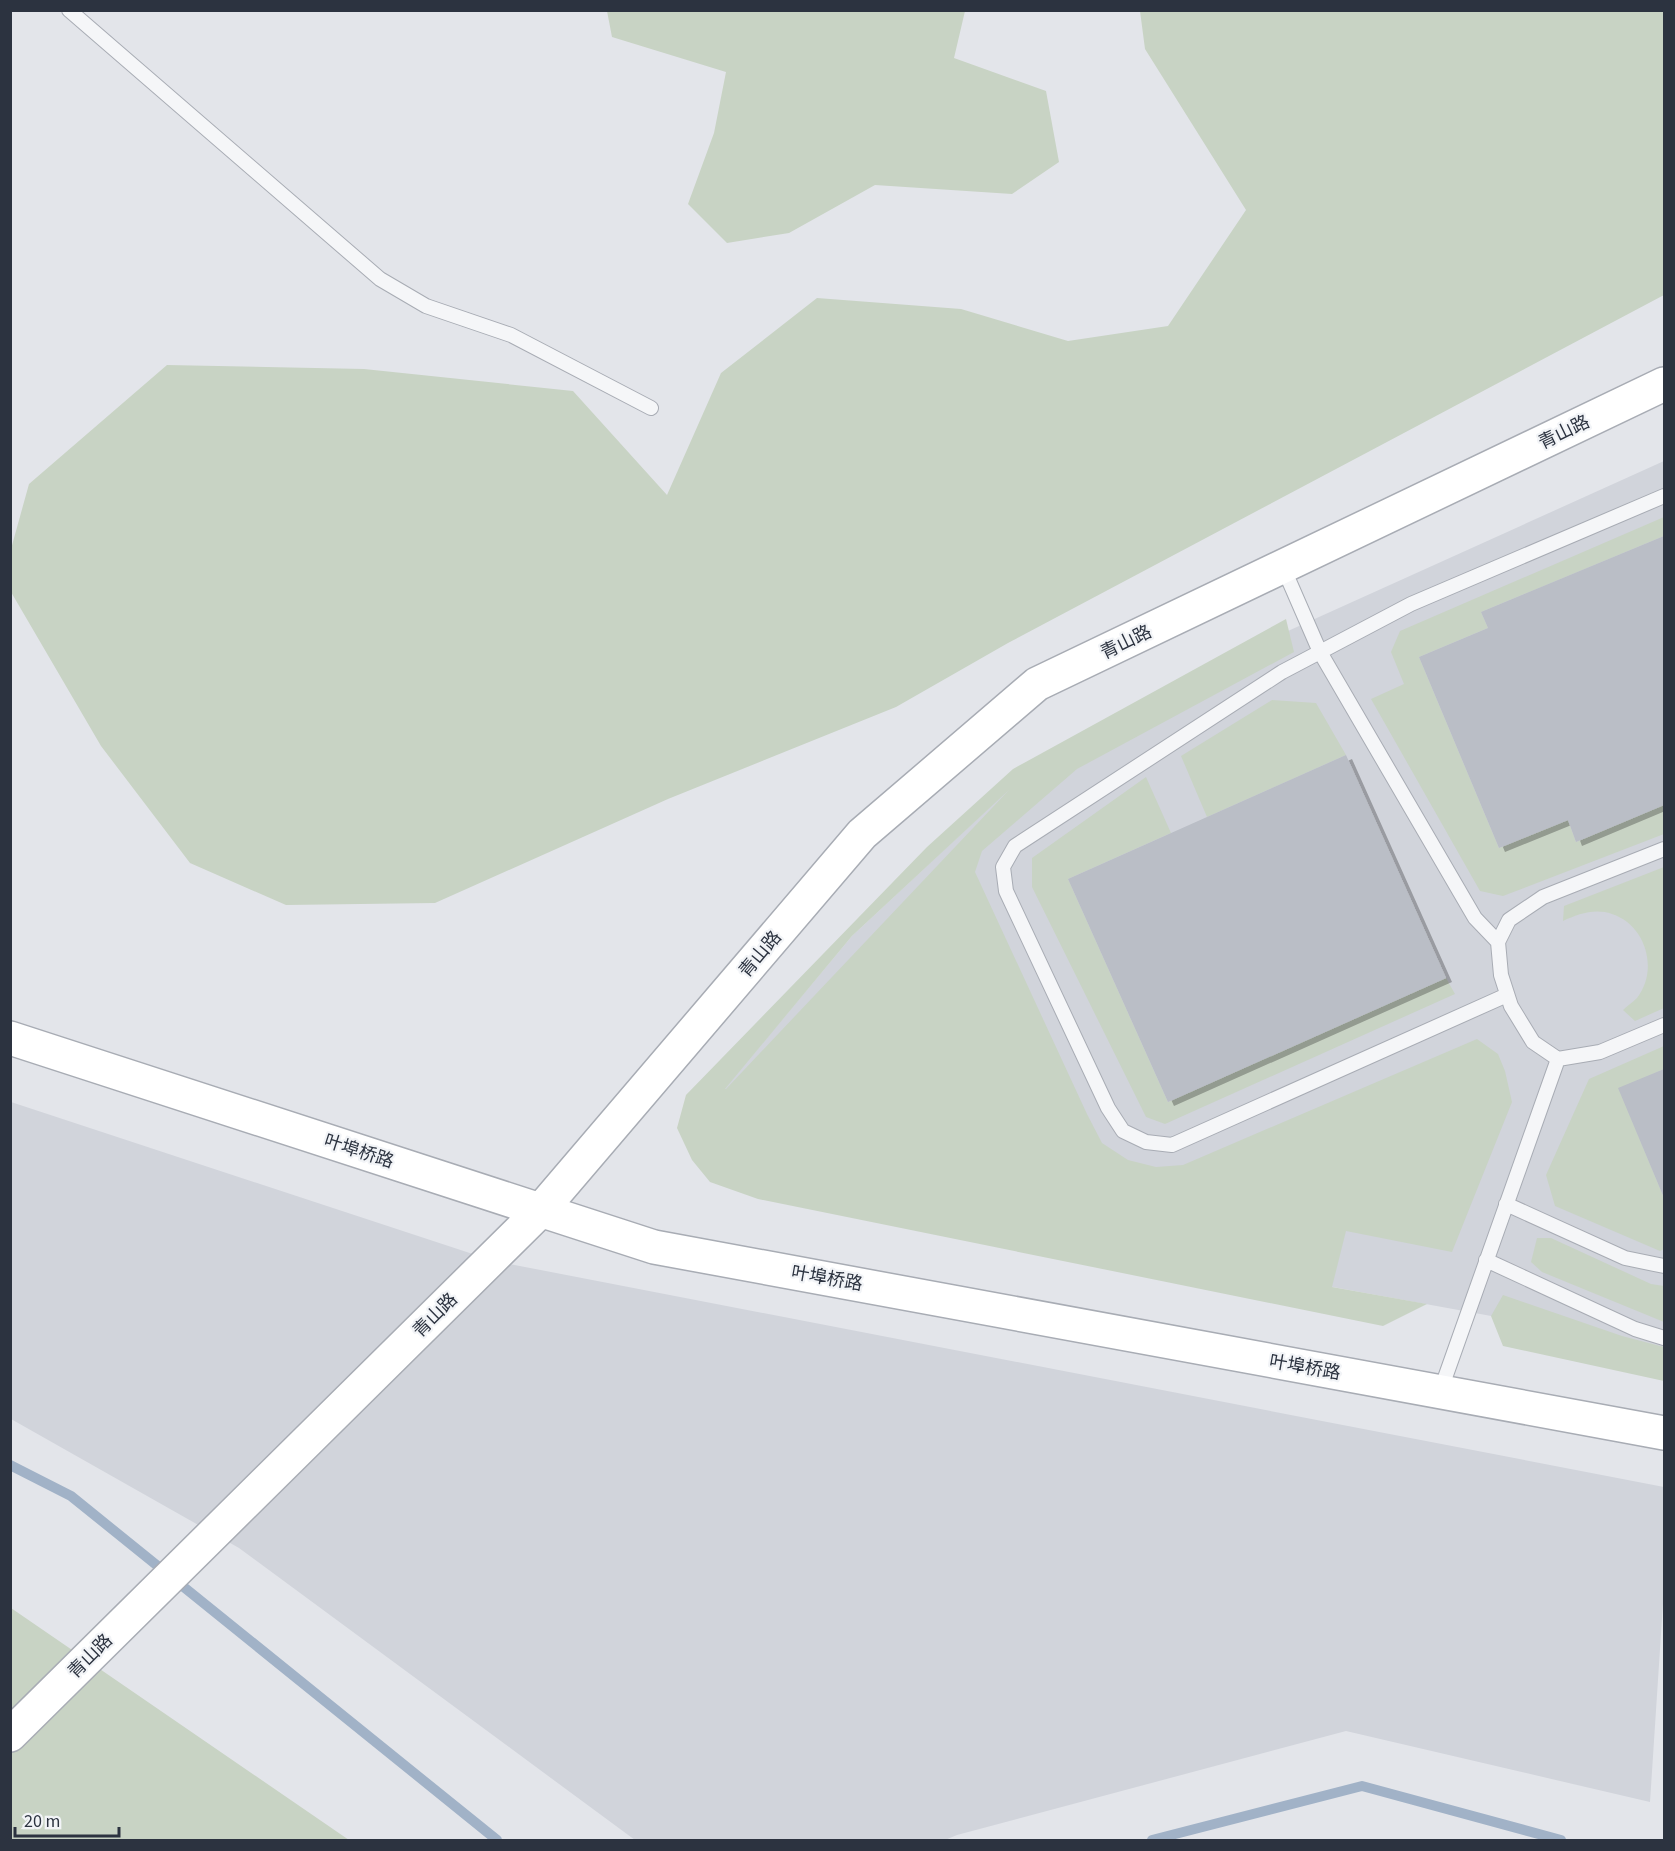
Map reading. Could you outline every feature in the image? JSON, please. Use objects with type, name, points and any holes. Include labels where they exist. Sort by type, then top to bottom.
[{"type":"street","name":"青山路","points":[[10,1735],[541,1210],[862,834],[1037,684],[1665,384]]},
{"type":"street","name":"叶埠桥路","points":[[10,1038],[654,1247],[1665,1433]]},
{"type":"lane","points":[[69,10],[380,279],[426,306],[511,335],[651,408]]},
{"type":"lane","points":[[1507,995],[1172,1145],[1146,1142],[1123,1131],[1108,1108],[1006,891],[1003,867],[1015,846],[1282,672],[1411,604],[1665,496]]},
{"type":"lane","points":[[1282,567],[1320,652],[1475,918],[1498,942]]},
{"type":"lane","points":[[1665,849],[1543,897],[1509,920],[1498,942],[1501,975],[1511,1006],[1533,1042],[1558,1059],[1600,1052],[1665,1025]]},
{"type":"lane","points":[[1440,1392],[1558,1059]]},
{"type":"lane","points":[[1506,1204],[1625,1258],[1665,1266]]},
{"type":"lane","points":[[1486,1260],[1635,1329],[1665,1338]]},
{"type":"shaded area","points":[[1664,461],[1664,1361],[1513,1320],[770,1184],[716,1099],[852,936],[1019,780],[1288,631]]},
{"type":"shaded area","points":[[11,1102],[494,1261],[1664,1487],[1664,1588],[1650,1802],[1346,1731],[945,1840],[635,1840],[239,1548],[11,1419]]},
{"type":"green space","points":[[607,11],[965,11],[954,58],[1046,91],[1059,162],[1012,194],[875,185],[789,233],[727,243],[688,204],[714,133],[726,72],[612,37]]},
{"type":"green space","points":[[1140,11],[1664,11],[1664,295],[1008,643],[896,707],[668,799],[435,903],[286,905],[190,863],[101,746],[11,592],[11,549],[29,484],[167,365],[364,369],[573,391],[667,495],[721,373],[817,298],[961,309],[1068,341],[1168,326],[1246,210],[1145,49]]},
{"type":"green space","points":[[1664,517],[1664,536],[1481,612],[1488,628],[1419,657],[1499,848],[1568,820],[1576,842],[1664,805],[1664,834],[1503,896],[1480,891],[1371,699],[1404,684],[1391,652],[1400,631]]},
{"type":"green space","points":[[1286,619],[1294,652],[1077,769],[982,851],[975,872],[1102,1143],[1128,1160],[1156,1167],[1183,1165],[1477,1039],[1498,1054],[1505,1071],[1512,1102],[1452,1252],[1346,1231],[1332,1287],[1427,1304],[1383,1326],[758,1199],[710,1182],[692,1160],[677,1128],[686,1095],[927,847],[1013,769]],"holes":[[[1009,790],[726,1089],[852,936]]]},
{"type":"green space","points":[[1272,700],[1316,703],[1346,755],[1207,817],[1181,756]]},
{"type":"green space","points":[[1146,777],[1171,833],[1068,879],[1168,1102],[1446,978],[1455,994],[1165,1124],[1146,1117],[1032,887],[1032,858]]},
{"type":"green space","points":[[1664,867],[1664,1008],[1635,1021],[1623,1010],[1637,998],[1644,987],[1647,975],[1648,962],[1641,938],[1624,920],[1606,912],[1587,913],[1563,921],[1564,906]]},
{"type":"green space","points":[[1664,1046],[1664,1069],[1619,1089],[1664,1198],[1664,1249],[1660,1251],[1555,1206],[1546,1175],[1589,1079]]},
{"type":"green space","points":[[1537,1238],[1551,1238],[1651,1284],[1664,1286],[1664,1322],[1542,1272],[1531,1262]]},
{"type":"green space","points":[[1503,1295],[1622,1336],[1664,1347],[1664,1381],[1503,1346],[1491,1316]]},
{"type":"green space","points":[[11,1608],[349,1840],[11,1840]]},
{"type":"building","points":[[1664,536],[1664,805],[1576,842],[1568,820],[1499,848],[1419,657],[1488,628],[1481,612]]},
{"type":"building","points":[[1346,755],[1446,978],[1168,1102],[1068,879]]},
{"type":"building","points":[[1664,1069],[1664,1198],[1618,1088]]},
{"type":"waterway","points":[[10,1465],[71,1496],[497,1840]]},
{"type":"waterway","points":[[1152,1840],[1362,1786],[1561,1840]]}]
